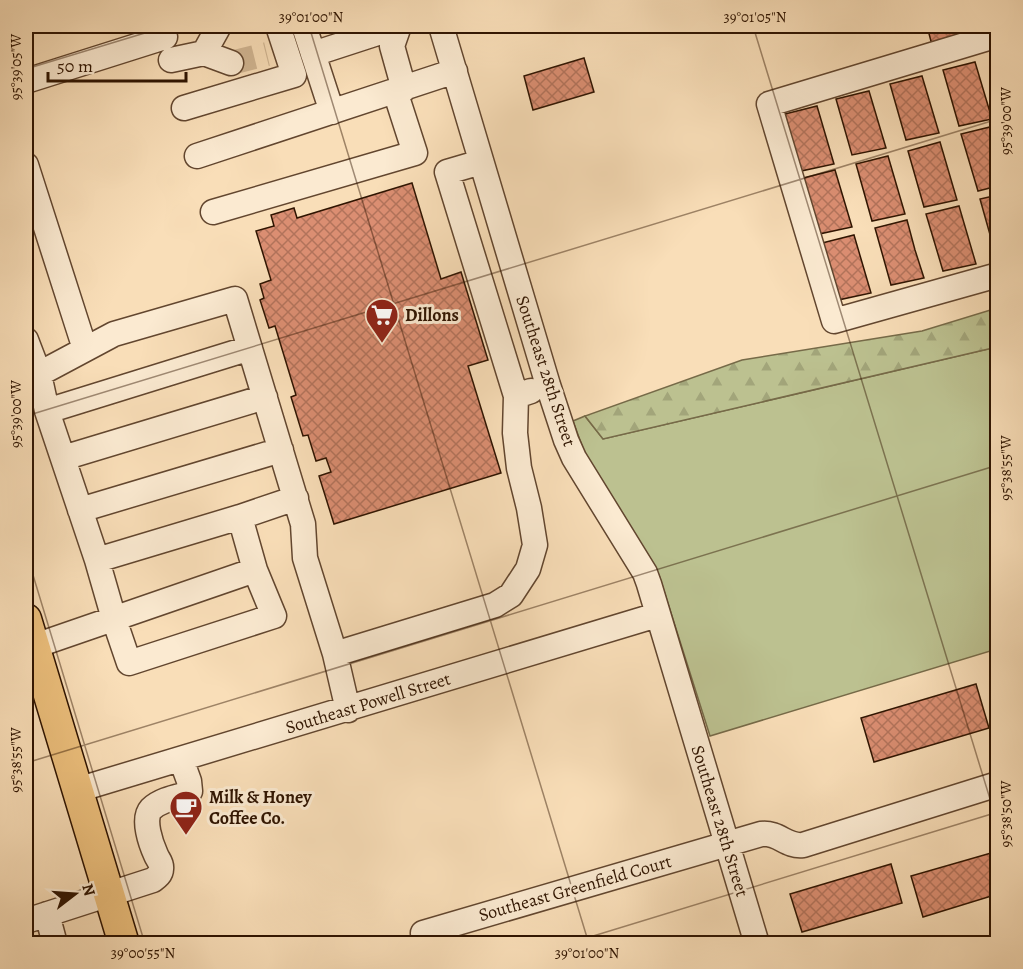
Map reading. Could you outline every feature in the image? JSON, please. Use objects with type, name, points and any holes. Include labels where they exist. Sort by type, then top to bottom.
[{"type":"main road","points":[[28,638],[124,944]]},
{"type":"street","points":[[204,53],[219,26]]},
{"type":"street","points":[[184,108],[294,75],[277,52],[278,26]]},
{"type":"street","points":[[304,26],[332,112]]},
{"type":"street","points":[[313,54],[399,26]]},
{"type":"street","points":[[335,654],[495,605],[511,595],[528,569],[535,545],[519,468],[515,433],[516,396],[447,172],[415,153],[392,46],[399,26]]},
{"type":"street","name":"Southeast 28th Street","points":[[441,26],[566,440],[574,458],[645,573],[757,944]]},
{"type":"street","points":[[998,35],[769,104],[834,321],[998,275]]},
{"type":"street","points":[[26,81],[168,49],[204,53],[231,63]]},
{"type":"street","points":[[197,156],[455,71]]},
{"type":"street","points":[[213,212],[415,153]]},
{"type":"street","points":[[447,172],[481,162]]},
{"type":"street","points":[[26,165],[85,349]]},
{"type":"street","points":[[32,376],[114,334],[235,299],[296,498],[303,524],[305,558],[335,654],[348,710]]},
{"type":"street","points":[[26,339],[32,376],[63,458],[129,663],[274,616],[255,570],[240,518]]},
{"type":"street","points":[[47,411],[250,348]]},
{"type":"street","points":[[516,396],[548,385]]},
{"type":"street","points":[[63,458],[265,397]]},
{"type":"street","points":[[80,510],[281,450]]},
{"type":"street","points":[[97,560],[240,518],[296,498]]},
{"type":"street","points":[[28,638],[114,619],[255,570]]},
{"type":"street","name":"Southeast Powell Street","points":[[77,790],[657,615]]},
{"type":"street","points":[[56,944],[36,918],[153,880],[159,875],[160,863],[150,838],[147,825],[148,815],[151,809],[158,804],[190,791],[181,759]]},
{"type":"street","name":"Southeast Greenfield Court","points":[[423,933],[727,843],[768,833],[777,835],[797,846],[803,845],[998,784]]},
{"type":"green space","points":[[997,308],[997,347],[603,439],[585,416],[742,360],[922,331]]},
{"type":"green space","points":[[997,347],[997,649],[710,736],[659,575],[585,454],[573,421],[585,416],[603,439]]},
{"type":"building","points":[[927,26],[998,26],[932,45]]},
{"type":"building","points":[[584,58],[594,92],[533,110],[524,76]]},
{"type":"building","points":[[975,62],[992,119],[959,126],[943,70]]},
{"type":"building","points":[[922,76],[939,133],[906,140],[890,84]]},
{"type":"building","points":[[869,91],[886,148],[852,155],[836,99]]},
{"type":"building","points":[[817,106],[834,164],[801,171],[785,114]]},
{"type":"building","points":[[994,126],[998,139],[998,186],[978,191],[961,134]]},
{"type":"building","points":[[940,142],[957,200],[924,207],[908,151]]},
{"type":"building","points":[[888,156],[905,214],[872,221],[856,164]]},
{"type":"building","points":[[835,170],[852,227],[819,234],[803,178]]},
{"type":"building","name":"Dillons","points":[[412,183],[441,279],[461,272],[488,360],[468,366],[501,473],[334,524],[319,476],[331,472],[326,458],[316,461],[308,435],[303,436],[291,397],[296,395],[275,326],[269,328],[260,300],[264,298],[260,284],[271,280],[256,231],[274,226],[271,215],[294,208],[297,218]]},
{"type":"building","points":[[998,195],[998,255],[996,256],[980,199]]},
{"type":"building","points":[[959,206],[976,264],[943,271],[926,214]]},
{"type":"building","points":[[907,220],[924,278],[891,285],[875,228]]},
{"type":"building","points":[[854,235],[871,293],[838,300],[822,243]]},
{"type":"building","points":[[976,684],[989,728],[874,762],[861,718]]},
{"type":"building","points":[[998,851],[998,894],[923,917],[911,876]]},
{"type":"building","points":[[891,864],[902,903],[802,932],[790,894]]},
{"type":"tunnel","points":[[231,63],[267,54]]},
{"type":"place","name":"Dillons","points":[[382,344]]},
{"type":"place","name":"Milk & Honey Coffee Co.","points":[[186,836]]}]
